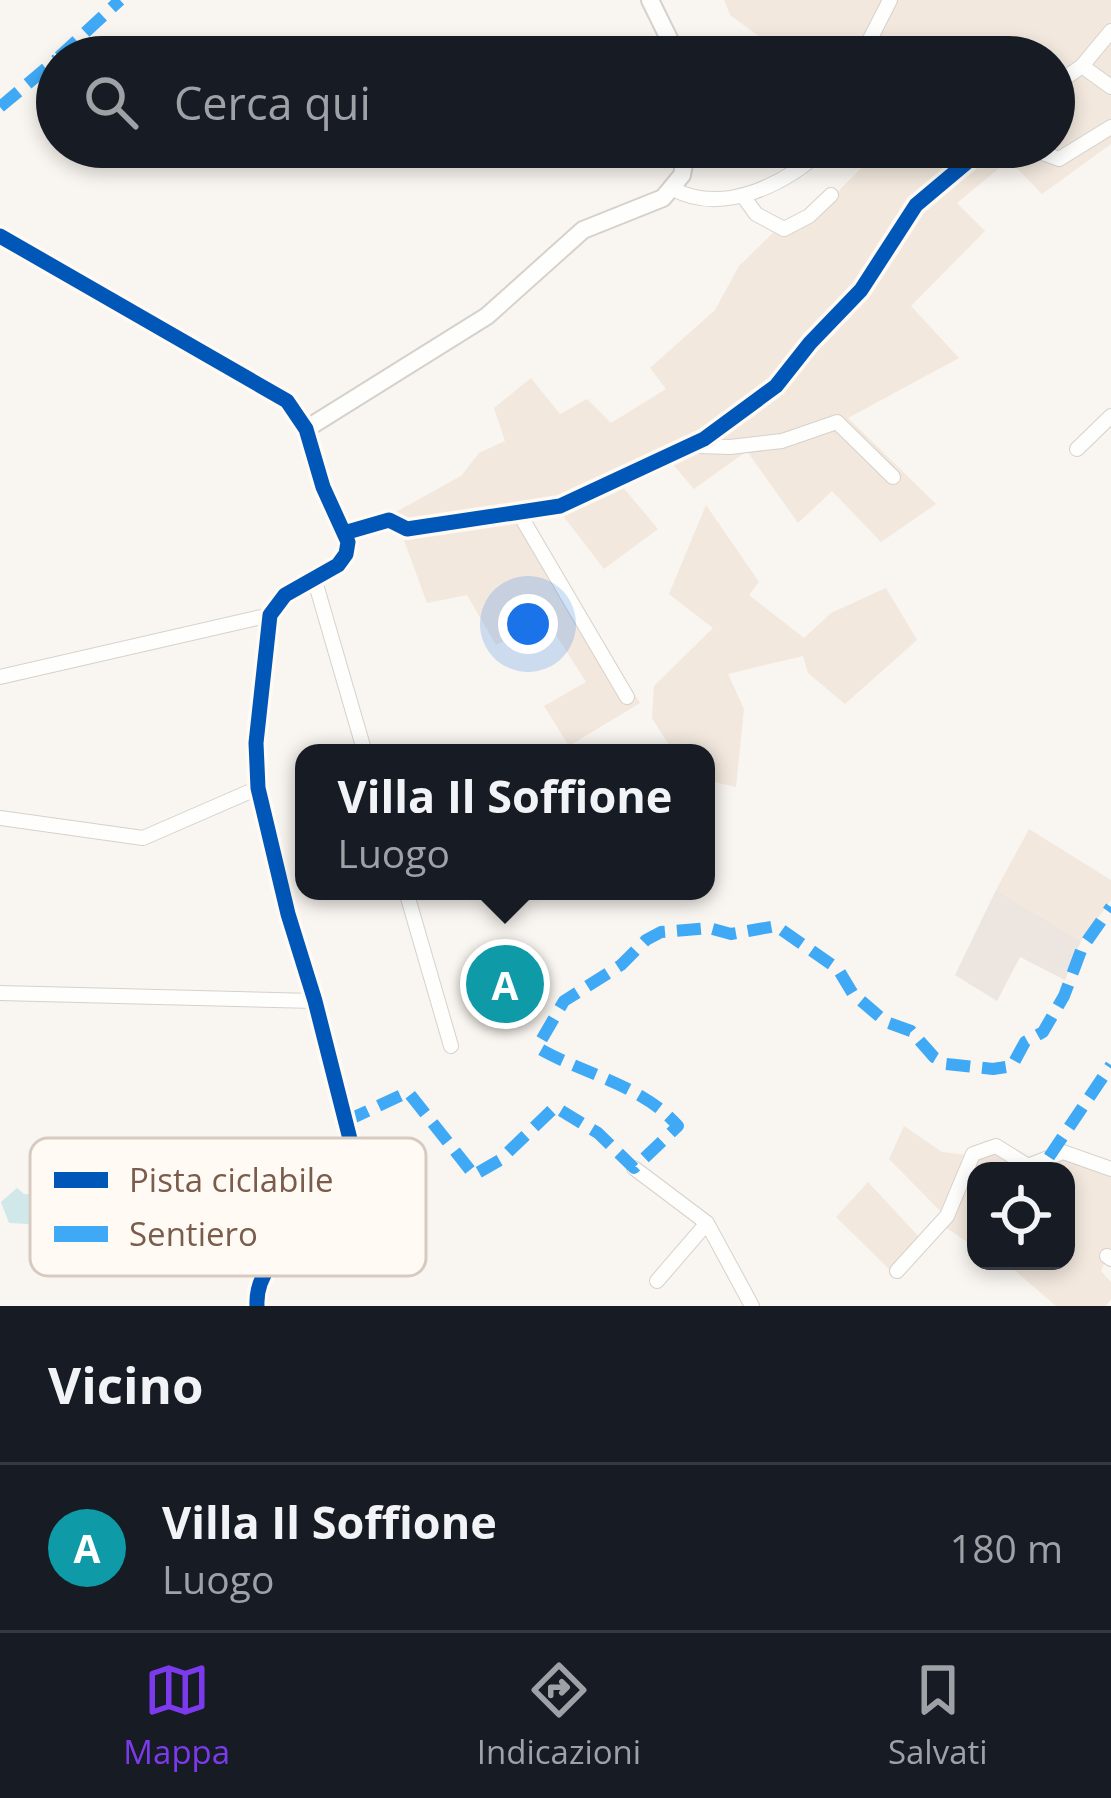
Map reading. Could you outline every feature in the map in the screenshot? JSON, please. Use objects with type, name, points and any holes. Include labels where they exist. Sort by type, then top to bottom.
[{"type":"street","points":[[650,0],[668,36]]},
{"type":"street","points":[[872,36],[890,0]]},
{"type":"street","points":[[1075,71],[1111,32]]},
{"type":"street","points":[[1082,66],[1111,87]]},
{"type":"street","points":[[1075,149],[1111,127]]},
{"type":"street","points":[[306,429],[487,316],[566,241],[673,189],[683,168]]},
{"type":"street","points":[[673,189],[705,201],[743,196],[790,168]]},
{"type":"street","points":[[344,533],[389,520],[407,529],[520,515],[581,498],[688,447],[776,386],[861,290],[916,205],[960,168]]},
{"type":"street","points":[[743,196],[756,214],[784,229],[809,216],[831,195]]},
{"type":"street","points":[[2,241],[287,401],[306,429],[323,487],[344,533],[346,554],[315,581],[285,595],[270,614],[256,743],[258,788],[287,914],[350,1138]]},
{"type":"street","points":[[1077,449],[1111,416]]},
{"type":"street","points":[[688,447],[782,441],[837,422],[893,477]]},
{"type":"street","points":[[520,515],[627,697]]},
{"type":"street","points":[[315,581],[362,744]]},
{"type":"street","points":[[0,677],[270,614]]},
{"type":"street","points":[[0,818],[143,838],[258,788]]},
{"type":"street","points":[[409,900],[451,1046]]},
{"type":"street","points":[[0,993],[315,1001]]},
{"type":"street","points":[[897,1270],[947,1216],[973,1154],[996,1146],[1028,1166],[1063,1151],[1111,1169]]},
{"type":"street","points":[[634,1168],[707,1223],[752,1306]]},
{"type":"street","points":[[658,1281],[707,1223]]},
{"type":"street","points":[[256,1306],[263,1276]]},
{"type":"shaded area","points":[[724,0],[1111,0],[1111,144],[1042,194],[1017,168],[1075,168],[1075,36],[758,36],[730,15]]},
{"type":"shaded area","points":[[861,168],[999,168],[957,203],[985,231],[911,306],[959,358],[848,418],[936,504],[881,542],[832,491],[798,523],[747,451],[694,489],[670,461],[622,486],[658,529],[604,569],[561,513],[529,521],[640,703],[568,744],[544,706],[586,682],[546,619],[496,645],[467,595],[427,603],[394,513],[461,476],[479,453],[505,441],[494,408],[531,378],[560,414],[587,399],[611,423],[666,389],[650,368],[715,310],[739,266],[776,230],[800,230]]},
{"type":"shaded area","points":[[706,505],[759,582],[749,595],[804,638],[831,613],[886,588],[917,640],[845,704],[808,673],[803,656],[728,674],[744,709],[736,787],[715,782],[715,744],[668,744],[652,718],[654,686],[713,628],[669,594]]},
{"type":"shaded area","points":[[1029,829],[1111,880],[1111,900],[1081,941],[996,890]]},
{"type":"shaded area","points":[[996,890],[1081,941],[1065,980],[1020,957],[997,1001],[955,975]]},
{"type":"shaded area","points":[[904,1126],[942,1152],[966,1155],[943,1214],[889,1159]]},
{"type":"shaded area","points":[[987,1148],[1019,1162],[970,1162],[973,1154]]},
{"type":"shaded area","points":[[1063,1152],[1111,1172],[1111,1248],[1101,1271],[1111,1282],[1111,1299],[1106,1306],[1056,1306],[1014,1270],[1075,1270],[1075,1162],[1038,1162]]},
{"type":"shaded area","points":[[967,1170],[967,1242],[945,1227]]},
{"type":"shaded area","points":[[868,1182],[921,1239],[891,1271],[836,1217]]},
{"type":"water","points":[[17,1188],[30,1194],[29,1224],[9,1223],[1,1202]]},
{"type":"marked path","points":[[81,36],[120,0]]},
{"type":"marked path","points":[[0,107],[36,77]]},
{"type":"marked path","points":[[346,1121],[408,1092],[474,1175],[500,1160],[555,1107],[598,1133],[634,1168],[678,1126],[648,1100],[540,1049],[539,1044],[564,1001],[621,965],[646,940],[661,932],[709,928],[731,934],[776,926],[838,969],[853,994],[886,1022],[911,1031],[934,1057],[946,1064],[1012,1066],[1025,1042],[1043,1032],[1064,996],[1082,948],[1111,907]]},
{"type":"marked path","points":[[1049,1157],[1111,1065]]},
{"type":"cycle path","points":[[344,533],[389,520],[407,529],[560,506],[704,439],[776,386],[861,290],[916,205],[960,168]]},
{"type":"cycle path","points":[[0,236],[287,401],[306,429],[323,487],[348,542],[338,565],[285,595],[270,615],[256,743],[258,788],[350,1138]]},
{"type":"cycle path","points":[[257,1306],[264,1276]]},
{"type":"place","name":"Villa Il Soffione","points":[[505,984]]}]
